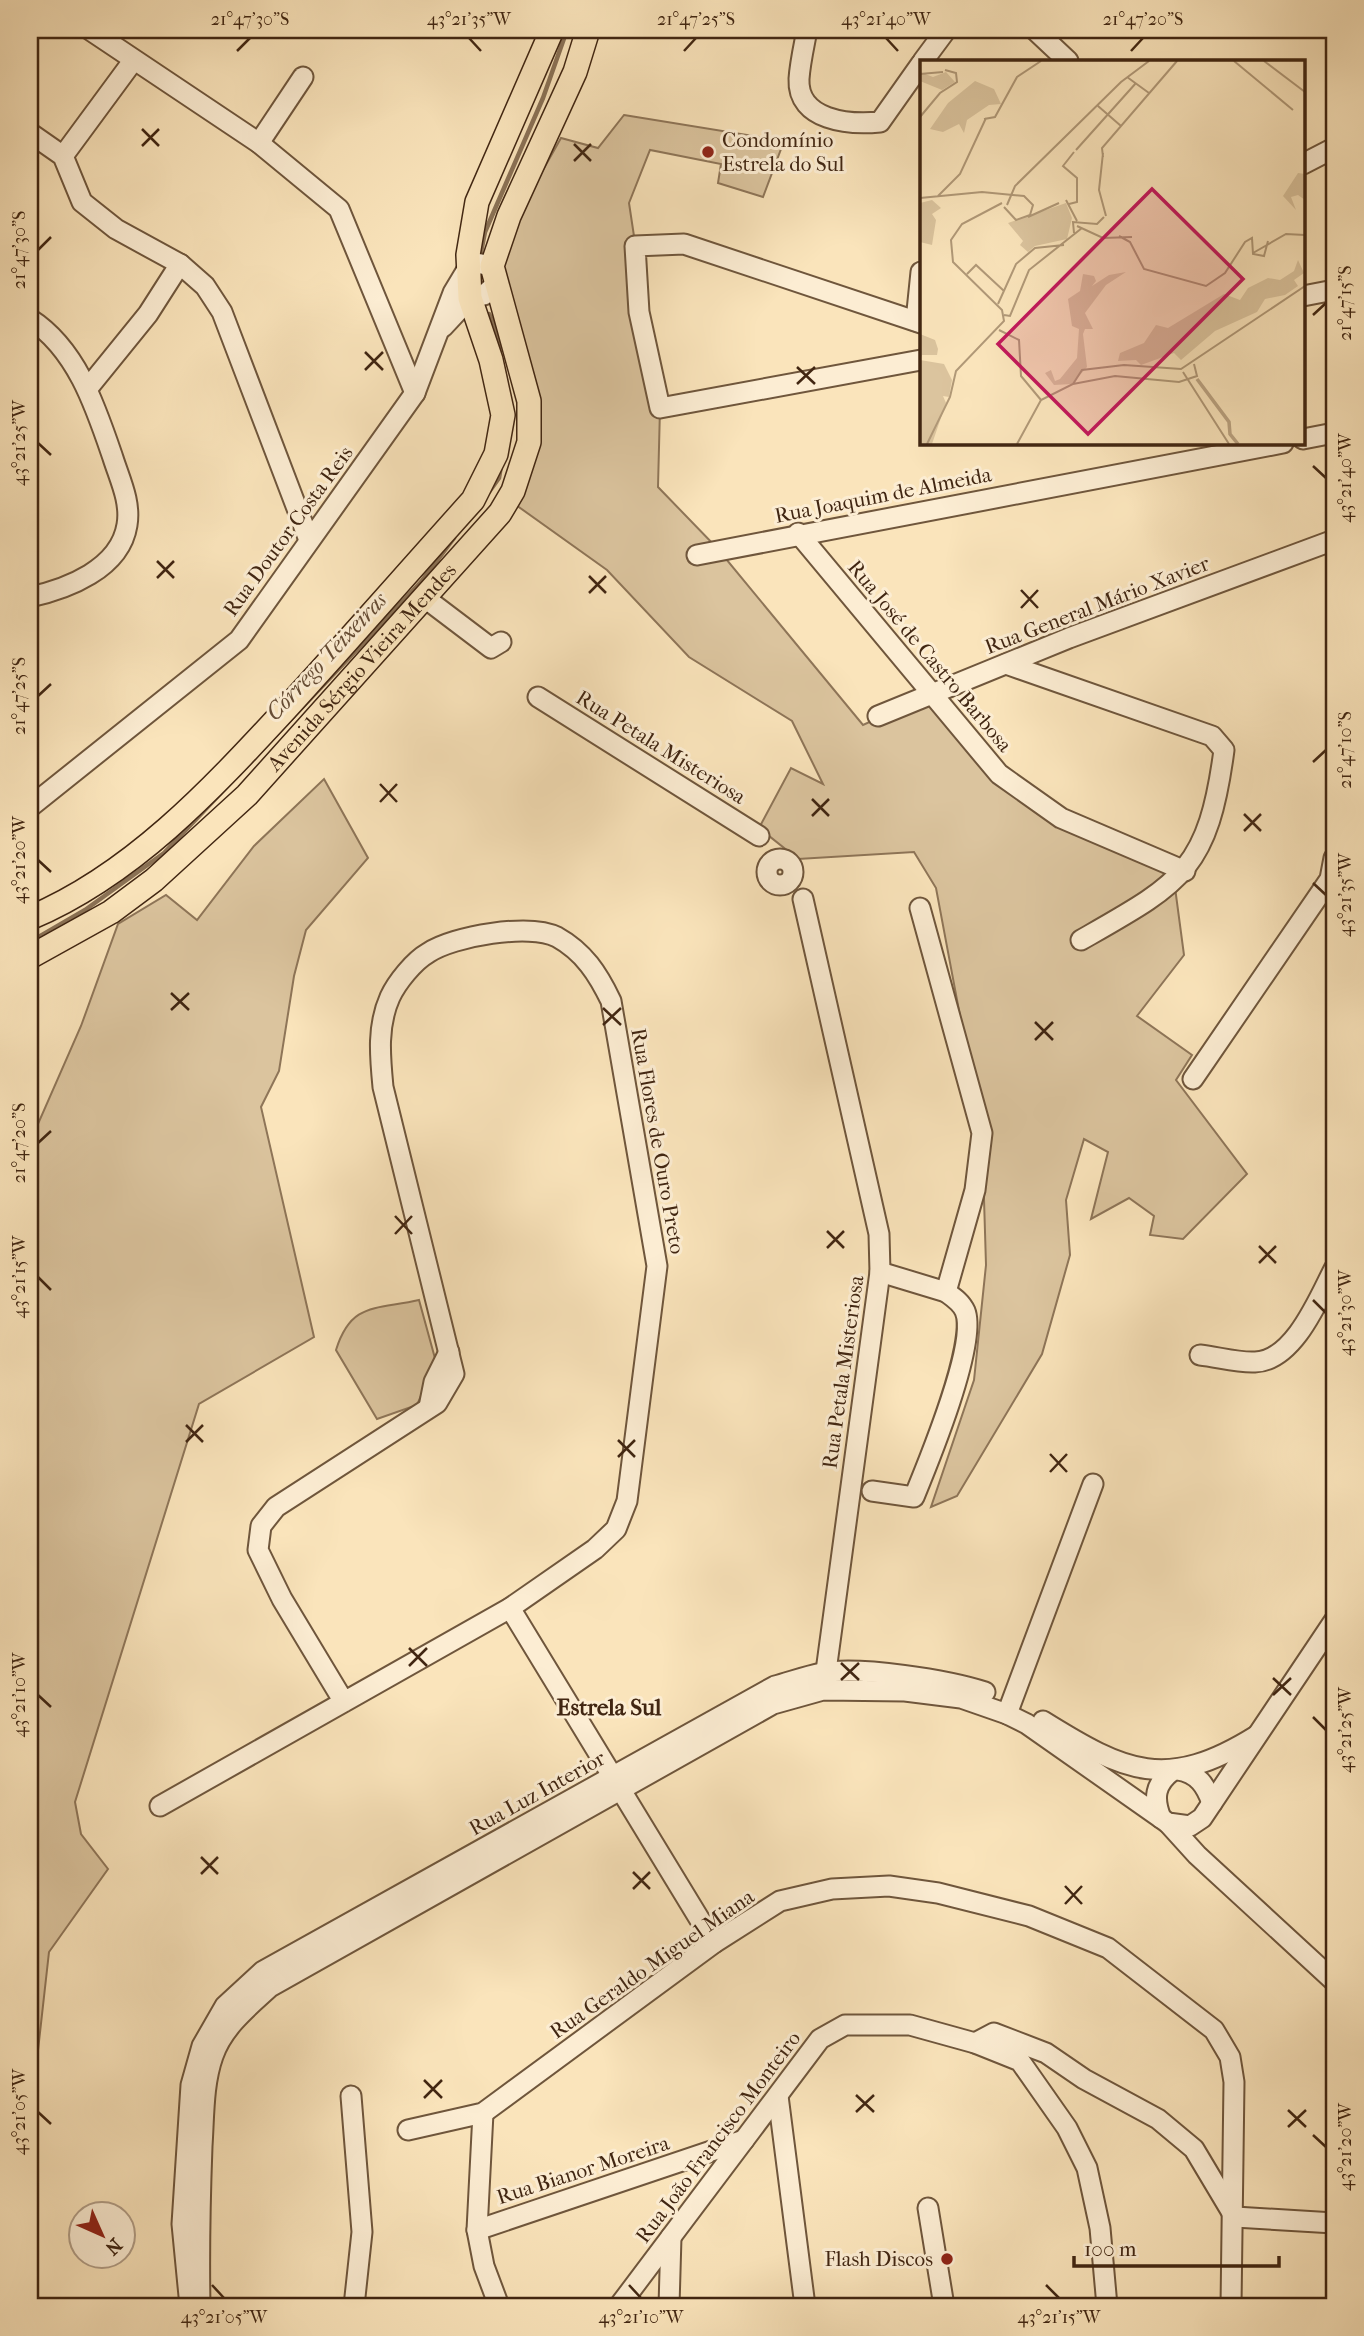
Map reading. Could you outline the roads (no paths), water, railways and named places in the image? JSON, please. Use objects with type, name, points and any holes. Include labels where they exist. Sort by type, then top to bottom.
[{"type":"main road","name":"Avenida Sérgio Vieira Mendes","points":[[30,918],[82,892],[116,870],[150,843],[233,766],[472,500],[496,454],[503,415],[491,359],[470,298],[468,268],[477,202],[552,30]]},
{"type":"main road","points":[[493,275],[509,216],[575,72],[588,30]]},
{"type":"main road","name":"Avenida Sérgio Vieira Mendes","points":[[30,957],[111,912],[164,871],[247,795],[500,513],[513,491],[529,442],[529,401],[493,275]]},
{"type":"street","points":[[90,30],[258,143],[339,209],[415,393]]},
{"type":"street","points":[[807,30],[798,82],[807,103],[820,116],[859,124],[880,122],[920,66]]},
{"type":"street","points":[[924,60],[946,30]]},
{"type":"street","points":[[1035,30],[1067,60]]},
{"type":"street","points":[[62,156],[133,61]]},
{"type":"street","points":[[258,143],[303,77]]},
{"type":"street","points":[[30,133],[62,156],[82,202],[116,229],[180,264],[205,286],[222,312],[309,540]]},
{"type":"street","points":[[1304,163],[1334,148]]},
{"type":"street","points":[[920,289],[918,322],[684,244],[635,246],[639,312],[660,408],[920,360]]},
{"type":"street","points":[[468,268],[476,263],[493,275]]},
{"type":"street","points":[[88,388],[148,314],[180,264]]},
{"type":"street","name":"Rua Doutor Costa Reis","points":[[30,807],[239,640],[415,393],[443,327],[445,311],[468,268]]},
{"type":"street","name":"Rua Doutor Costa Reis","points":[[443,327],[470,298],[484,295],[493,275]]},
{"type":"street","points":[[1304,296],[1334,290]]},
{"type":"street","points":[[30,319],[54,342],[88,388],[128,501],[127,527],[114,553],[85,578],[62,589],[30,596]]},
{"type":"street","points":[[1304,439],[1334,433]]},
{"type":"street","name":"Rua Joaquim de Almeida","points":[[697,555],[798,533],[1278,444]]},
{"type":"street","name":"Rua José de Castro Barbosa","points":[[798,533],[999,774],[1061,818],[1185,870]]},
{"type":"street","name":"Rua General Mário Xavier","points":[[878,716],[1006,664],[1334,540]]},
{"type":"street","points":[[425,598],[491,648],[501,642]]},
{"type":"street","points":[[1006,664],[1212,736],[1224,750],[1218,793],[1206,835],[1185,870],[1156,897],[1081,940]]},
{"type":"street","name":"Rua Petala Misteriosa","points":[[538,697],[759,836],[789,863],[803,899],[879,1234],[880,1272],[824,1682]]},
{"type":"street","points":[[759,836],[772,878],[803,899]]},
{"type":"street","points":[[1193,1079],[1330,879],[1334,858]]},
{"type":"street","points":[[772,878],[774,860],[789,863]]},
{"type":"street","points":[[920,908],[982,1133],[975,1191],[946,1292]]},
{"type":"street","name":"Rua Flores de Ouro Preto","points":[[160,1806],[344,1702],[510,1608],[595,1549],[616,1530],[622,1517],[627,1501],[657,1266],[611,1001],[597,973],[578,950],[554,935],[523,930],[451,943],[427,953],[408,971],[390,996],[379,1045],[383,1087],[454,1374],[447,1390],[429,1408],[276,1507],[261,1527],[258,1550],[295,1623],[344,1702]]},
{"type":"street","points":[[1200,1355],[1257,1362],[1273,1356],[1296,1338],[1334,1269]]},
{"type":"street","points":[[872,1491],[914,1497],[945,1420],[967,1329],[966,1312],[958,1301],[946,1292],[880,1272]]},
{"type":"street","points":[[1010,1708],[1093,1484]]},
{"type":"street","points":[[510,1608],[714,1943]]},
{"type":"street","points":[[1263,1732],[1246,1742],[1175,1770],[1157,1787],[1156,1802],[1164,1821],[1190,1826],[1207,1811],[1263,1732],[1334,1621]]},
{"type":"street","name":"Rua Luz Interior","points":[[193,2306],[191,2246],[204,2104],[212,2057],[222,2037],[241,2013],[270,1987],[618,1782],[773,1704],[824,1682],[961,1698],[1010,1708],[1116,1763],[1175,1770]]},
{"type":"street","name":"Rua Luz Interior","points":[[1010,1708],[1164,1821],[1334,1981]]},
{"type":"street","points":[[1175,1770],[1187,1771],[1201,1780],[1207,1811],[1198,1854]]},
{"type":"street","name":"Rua Geraldo Miguel Miana","points":[[408,2130],[483,2113],[714,1943],[780,1901],[832,1889],[889,1886],[938,1893],[1029,1916],[1108,1948],[1214,2030],[1230,2057],[1234,2082],[1235,2217],[1231,2306]]},
{"type":"street","name":"Rua João Francisco Monteiro","points":[[619,2306],[820,2039],[845,2025],[911,2025],[975,2043],[1020,2061],[1067,2128],[1087,2168],[1093,2192],[1100,2228],[1107,2306]]},
{"type":"street","points":[[975,2043],[995,2033],[1046,2053],[1084,2078],[1158,2119],[1195,2149],[1235,2217],[1334,2223]]},
{"type":"street","points":[[351,2096],[362,2232],[354,2306]]},
{"type":"street","points":[[778,2096],[804,2306]]},
{"type":"street","points":[[483,2113],[477,2230],[484,2266],[499,2306]]},
{"type":"street","name":"Rua Bianor Moreira","points":[[477,2230],[744,2140]]},
{"type":"street","points":[[928,2208],[944,2306]]},
{"type":"street","points":[[669,2306],[671,2238]]},
{"type":"street","name":"Rua Luz Interior","points":[[191,2246],[200,2306]]},
{"type":"waterway","name":"Córrego Teixeiras","points":[[481,252],[485,232],[543,98],[567,30]]},
{"type":"waterway","name":"Córrego Teixeiras","points":[[489,314],[496,328],[500,353]]},
{"type":"waterway","name":"Córrego Teixeiras","points":[[489,492],[499,478],[501,466]]},
{"type":"waterway","name":"Córrego Teixeiras","points":[[30,942],[85,910],[164,853],[421,582],[454,538]]},
{"type":"place","name":"Condomínio Estrela do Sul","points":[[708,152]]},
{"type":"place","name":"Flash Discos","points":[[947,2259]]},
{"type":"district","name":"Estrela Sul","points":[[609,1707]]}]
